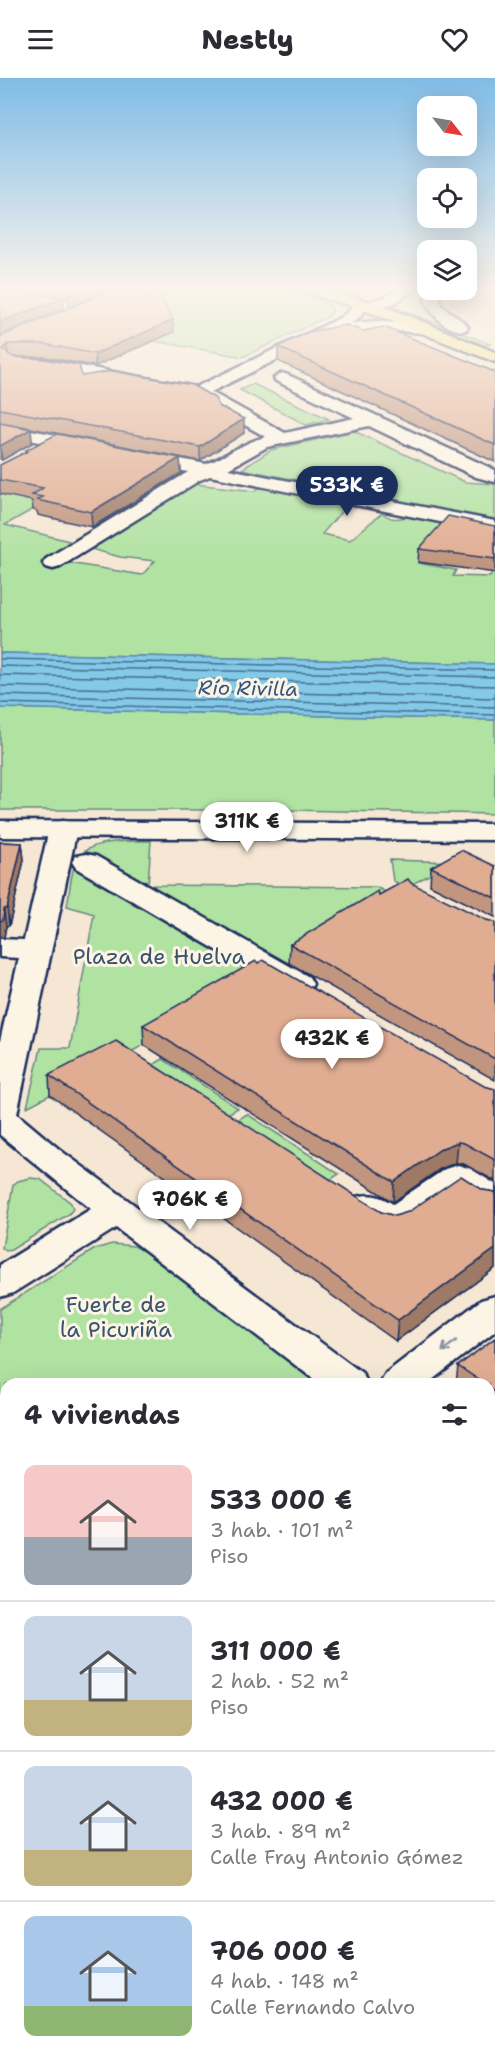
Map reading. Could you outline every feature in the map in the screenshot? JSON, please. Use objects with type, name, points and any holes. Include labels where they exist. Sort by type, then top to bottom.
[{"type":"street","points":[[136,381],[198,392],[280,437]]},
{"type":"street","points":[[198,392],[222,381]]},
{"type":"street","points":[[288,381],[483,473],[495,476]]},
{"type":"street","points":[[53,563],[193,476],[229,462],[261,442],[371,420]]},
{"type":"street","points":[[0,429],[495,527]]},
{"type":"street","points":[[28,455],[55,440]]},
{"type":"street","points":[[0,829],[495,832]]},
{"type":"street","points":[[63,829],[0,1115],[48,1158],[340,1378]]},
{"type":"street","points":[[86,862],[321,997]]},
{"type":"street","points":[[0,948],[37,949]]},
{"type":"street","points":[[344,1190],[393,1222],[458,1177],[495,1200]]},
{"type":"street","points":[[0,1283],[117,1210]]},
{"type":"street","points":[[408,1378],[495,1310]]},
{"type":"green space","points":[[253,384],[329,419],[306,425],[240,390]]},
{"type":"green space","points":[[354,431],[465,482],[495,484],[495,521],[242,469],[271,450]]},
{"type":"green space","points":[[195,484],[255,491],[260,487],[347,505],[322,534],[350,540],[382,513],[395,519],[416,517],[451,525],[418,563],[456,570],[453,576],[490,577],[495,569],[495,664],[0,653],[0,494],[44,503],[5,525],[69,541],[48,562],[69,563],[142,575],[155,561],[120,557],[91,549]]},
{"type":"green space","points":[[0,708],[495,720],[495,814],[287,810],[0,810]]},
{"type":"green space","name":"Plaza de Huelva","points":[[151,841],[148,885],[376,887],[400,899],[157,1038],[27,1107],[41,1048],[70,1048],[94,914],[67,906],[77,860],[82,853],[100,844]]},
{"type":"green space","points":[[390,860],[453,862],[407,887],[393,881]]},
{"type":"green space","points":[[163,1059],[238,1108],[209,1125],[125,1081]]},
{"type":"green space","points":[[247,1114],[339,1174],[310,1193],[218,1132]]},
{"type":"green space","points":[[30,1178],[40,1179],[71,1203],[73,1209],[69,1214],[6,1251],[2,1248],[13,1185]]},
{"type":"green space","name":"Fuerte de la Picuriña","points":[[112,1244],[134,1246],[145,1252],[309,1378],[0,1378],[0,1309],[95,1249]]},
{"type":"water","name":"Río Rivilla","points":[[0,653],[495,664],[495,720],[0,708]]},
{"type":"building","points":[[0,381],[167,381],[192,385],[215,398],[219,406],[244,419],[200,447],[0,409]]},
{"type":"building","points":[[352,381],[495,381],[495,445]]},
{"type":"building","points":[[0,423],[31,429],[0,446]]},
{"type":"building","points":[[57,434],[180,458],[91,512],[37,500],[43,497],[32,495],[43,488],[0,480],[0,465]]},
{"type":"building","points":[[448,516],[495,526],[495,559],[419,549]]},
{"type":"building","points":[[0,842],[22,843],[7,909],[4,909],[3,920],[0,921]]},
{"type":"building","points":[[461,850],[495,866],[495,898],[431,867]]},
{"type":"building","points":[[408,879],[411,883],[486,920],[495,922],[495,1059],[290,944],[378,891],[379,895]]},
{"type":"building","points":[[263,960],[484,1086],[495,1089],[495,1160],[458,1142],[442,1148],[394,1182],[143,1025],[256,961],[258,963]]},
{"type":"building","points":[[116,1041],[381,1212],[395,1216],[408,1212],[461,1176],[483,1190],[495,1192],[495,1249],[398,1320],[49,1075]]},
{"type":"building","points":[[495,1338],[495,1378],[476,1378],[458,1366]]}]
